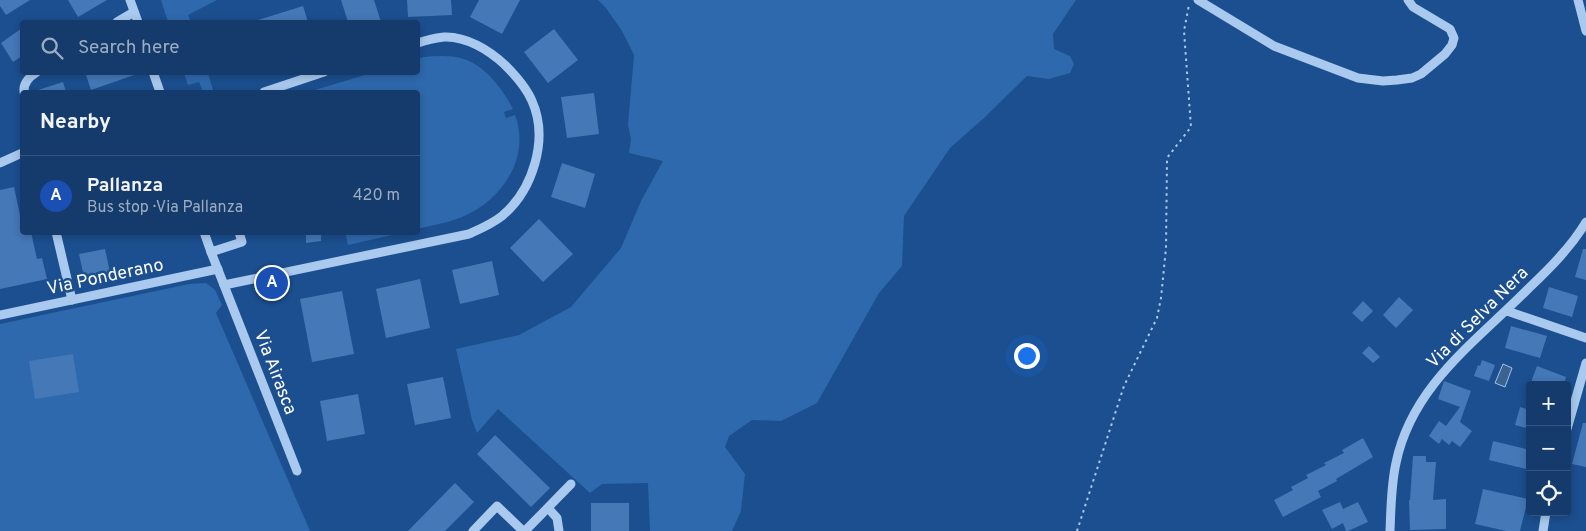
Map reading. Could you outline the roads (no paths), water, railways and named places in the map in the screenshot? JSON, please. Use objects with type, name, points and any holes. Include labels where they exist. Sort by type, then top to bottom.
[{"type":"street","points":[[130,0],[137,20]]},
{"type":"street","points":[[1198,0],[1274,46],[1351,77],[1383,81],[1407,79],[1421,74],[1445,54],[1453,42],[1453,34],[1450,29],[1413,7],[1408,0]]},
{"type":"street","points":[[1578,0],[1586,31]]},
{"type":"street","points":[[120,20],[134,12]]},
{"type":"street","points":[[205,235],[224,285],[468,234],[502,216],[511,207],[527,184],[532,172],[538,142],[536,110],[518,77],[490,52],[474,43],[445,37],[420,43]]},
{"type":"street","points":[[24,90],[25,84],[33,75]]},
{"type":"street","points":[[154,75],[159,90]]},
{"type":"street","points":[[270,90],[315,75]]},
{"type":"street","points":[[0,163],[20,155]]},
{"type":"street","name":"Via di Selva Nera","points":[[1390,531],[1393,478],[1398,451],[1410,419],[1429,389],[1445,369],[1507,311],[1558,259],[1586,222]]},
{"type":"street","points":[[57,235],[72,300]]},
{"type":"street","points":[[211,252],[242,242],[240,235]]},
{"type":"street","name":"Via Ponderano","points":[[0,316],[218,269]]},
{"type":"street","name":"Via Airasca","points":[[224,285],[297,471]]},
{"type":"street","points":[[1507,311],[1586,338]]},
{"type":"street","points":[[1568,426],[1586,363]]},
{"type":"street","points":[[473,531],[497,506],[524,531],[571,484]]},
{"type":"street","points":[[548,508],[557,518],[559,531]]},
{"type":"street","points":[[1543,531],[1545,516]]},
{"type":"place","name":"Pallanza","points":[[272,283]]}]
